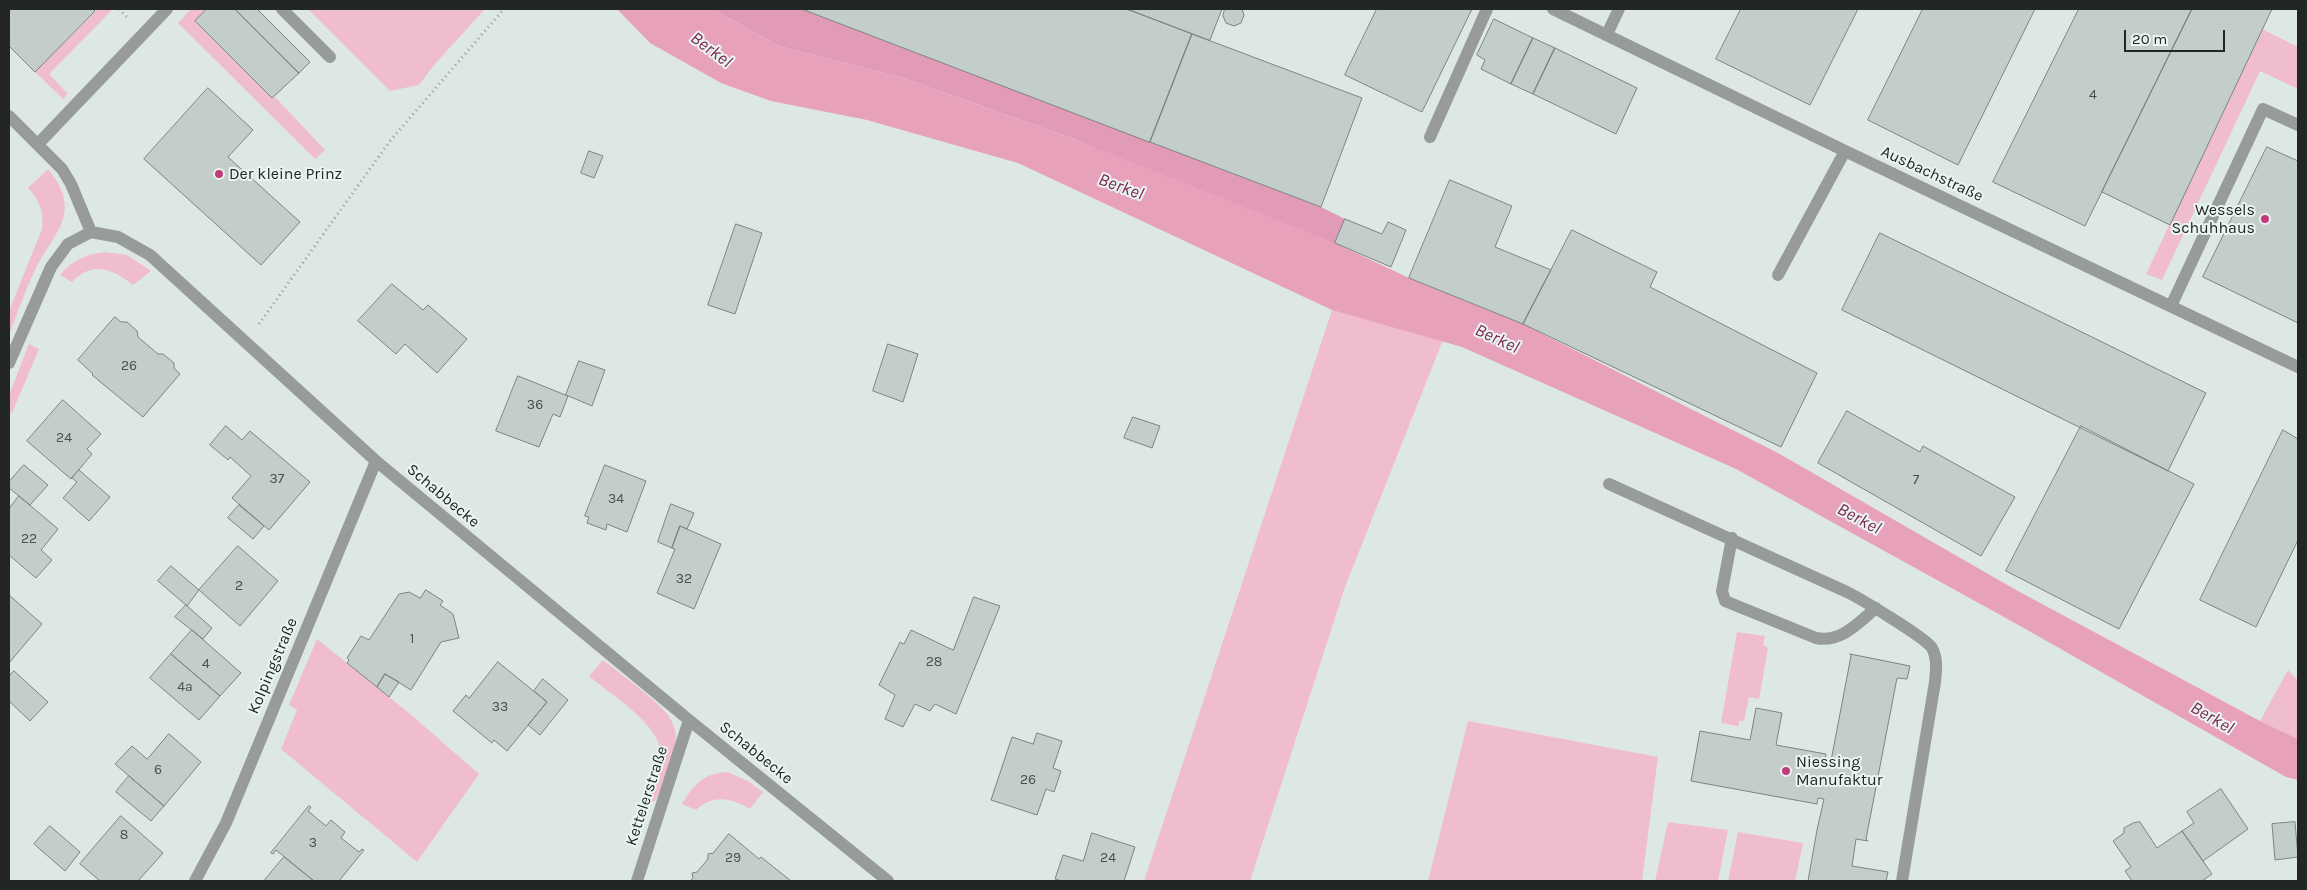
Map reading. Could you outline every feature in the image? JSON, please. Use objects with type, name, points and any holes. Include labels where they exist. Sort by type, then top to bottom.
[{"type":"street","points":[[38,144],[167,9]]},
{"type":"street","points":[[282,9],[330,57]]},
{"type":"street","points":[[1430,137],[1487,9]]},
{"type":"street","name":"Ausbachstraße","points":[[1553,9],[1845,151],[2298,367]]},
{"type":"street","points":[[1607,34],[1619,9]]},
{"type":"street","points":[[2171,306],[2263,109],[2298,125]]},
{"type":"street","points":[[9,116],[62,169],[72,184],[91,232],[68,244],[51,267],[9,363]]},
{"type":"street","points":[[1778,275],[1845,151]]},
{"type":"street","name":"Schabbecke","points":[[91,232],[118,237],[150,255],[376,462],[888,881]]},
{"type":"street","name":"Kolpingstraße","points":[[195,881],[226,823],[376,462]]},
{"type":"street","points":[[1609,484],[1732,538],[1847,592],[1876,608],[1931,646],[1937,659],[1935,682],[1902,881]]},
{"type":"street","points":[[1732,538],[1722,591],[1725,601],[1825,640],[1843,635],[1876,608]]},
{"type":"street","name":"Kettelerstraße","points":[[637,881],[689,720]]},
{"type":"path","points":[[246,343],[390,141],[504,9]]},
{"type":"shaded area","points":[[98,9],[113,9],[49,74],[68,94],[63,99],[35,72]]},
{"type":"shaded area","points":[[191,9],[207,9],[195,22],[272,98],[275,97],[325,150],[315,159],[178,23]]},
{"type":"shaded area","points":[[308,9],[485,9],[434,65],[419,85],[390,91]]},
{"type":"shaded area","points":[[712,9],[802,9],[1321,207],[1345,219],[1335,243],[1326,248],[1074,139],[903,78],[779,46]]},
{"type":"shaded area","points":[[2262,29],[2298,47],[2298,89],[2260,71],[2162,280],[2146,274]]},
{"type":"shaded area","points":[[48,169],[59,184],[64,198],[65,210],[57,233],[42,257],[24,294],[9,335],[9,311],[42,229],[40,207],[28,188]]},
{"type":"shaded area","points":[[105,252],[127,255],[151,271],[133,285],[118,275],[103,269],[88,271],[72,282],[60,275],[70,265],[80,259],[92,254]]},
{"type":"shaded area","points":[[1332,310],[1443,340],[1345,587],[1250,881],[1144,881]]},
{"type":"shaded area","points":[[29,344],[39,349],[12,413],[9,412],[9,395]]},
{"type":"shaded area","points":[[1737,632],[1765,636],[1763,645],[1768,648],[1759,699],[1749,697],[1744,721],[1739,721],[1739,726],[1721,723]]},
{"type":"shaded area","points":[[317,639],[409,713],[479,774],[417,862],[281,749],[297,710],[289,705]]},
{"type":"shaded area","points":[[603,660],[658,704],[670,718],[674,728],[676,748],[671,768],[655,801],[646,804],[659,768],[661,756],[659,745],[654,733],[645,722],[622,701],[589,676]]},
{"type":"shaded area","points":[[2288,670],[2298,680],[2298,739],[2260,721]]},
{"type":"shaded area","points":[[1468,721],[1658,757],[1642,881],[1428,881]]},
{"type":"shaded area","points":[[727,772],[748,781],[763,792],[750,809],[736,802],[723,799],[709,802],[696,810],[682,804],[690,791],[700,781],[712,775]]},
{"type":"shaded area","points":[[1668,822],[1728,830],[1718,881],[1655,881]]},
{"type":"shaded area","points":[[1738,832],[1803,843],[1795,881],[1728,881]]},
{"type":"water","name":"Berkel","points":[[617,9],[712,9],[779,46],[903,78],[1074,139],[1335,243],[1409,278],[1523,324],[1778,453],[2016,590],[2260,721],[2298,739],[2298,780],[2286,777],[2022,627],[1736,469],[1462,347],[1332,310],[1018,163],[867,120],[771,101],[721,83],[650,43]]},
{"type":"building","points":[[9,9],[93,9],[95,11],[35,72],[9,46]]},
{"type":"building","points":[[207,9],[235,9],[299,73],[272,98],[195,21]]},
{"type":"building","points":[[235,9],[257,9],[310,62],[299,73]]},
{"type":"building","points":[[802,9],[1127,9],[1192,34],[1150,142]]},
{"type":"building","points":[[1127,9],[1222,9],[1210,40]]},
{"type":"building","points":[[1225,9],[1242,9],[1244,15],[1241,23],[1234,26],[1226,23],[1223,16]]},
{"type":"building","points":[[1377,9],[1472,9],[1422,112],[1345,75]]},
{"type":"building","points":[[1741,9],[1858,9],[1810,105],[1716,59]]},
{"type":"building","points":[[1923,9],[2035,9],[1958,165],[1868,120]]},
{"type":"building","points":[[2079,9],[2192,9],[2085,226],[1993,182]]},
{"type":"building","points":[[2192,9],[2272,9],[2170,225],[2102,192]]},
{"type":"building","points":[[1494,19],[1533,38],[1511,84],[1481,69],[1485,60],[1477,55]]},
{"type":"building","points":[[1192,34],[1362,98],[1321,207],[1150,142]]},
{"type":"building","points":[[1533,38],[1555,48],[1533,94],[1511,84]]},
{"type":"building","points":[[1555,48],[1637,88],[1616,134],[1533,94]]},
{"type":"building","points":[[208,88],[253,130],[228,157],[300,222],[261,265],[144,159]]},
{"type":"building","name":"Wessels Schuhhaus","points":[[2267,147],[2298,161],[2298,323],[2203,277]]},
{"type":"building","points":[[589,151],[603,156],[594,178],[581,173]]},
{"type":"building","points":[[1450,180],[1512,206],[1495,247],[1551,270],[1523,324],[1409,278]]},
{"type":"building","points":[[1345,219],[1382,234],[1388,222],[1406,230],[1391,267],[1335,243]]},
{"type":"building","points":[[736,224],[762,233],[735,314],[708,305]]},
{"type":"building","points":[[1572,230],[1657,272],[1650,287],[1817,373],[1781,447],[1523,324]]},
{"type":"building","points":[[1880,233],[2206,393],[2168,471],[1842,310]]},
{"type":"building","points":[[392,284],[423,310],[428,305],[467,339],[437,373],[405,344],[396,354],[358,321]]},
{"type":"building","points":[[115,317],[121,322],[127,322],[137,331],[138,337],[158,354],[163,354],[174,363],[174,368],[180,374],[143,417],[92,375],[78,360]]},
{"type":"building","points":[[888,344],[918,354],[903,402],[873,391]]},
{"type":"building","points":[[579,361],[605,370],[592,406],[566,395]]},
{"type":"building","points":[[518,376],[568,396],[560,417],[553,414],[539,447],[496,431]]},
{"type":"building","points":[[63,400],[101,434],[87,449],[92,454],[71,479],[27,441]]},
{"type":"building","points":[[1847,411],[1920,452],[1923,446],[2015,497],[1981,556],[1818,463]]},
{"type":"building","points":[[1133,417],[1160,426],[1152,448],[1124,438]]},
{"type":"building","points":[[226,426],[242,440],[250,431],[310,482],[269,530],[232,498],[251,476],[230,457],[228,460],[210,445]]},
{"type":"building","points":[[2081,426],[2194,484],[2119,629],[2006,571]]},
{"type":"building","points":[[2283,430],[2298,439],[2298,540],[2256,627],[2200,600]]},
{"type":"building","points":[[24,465],[48,485],[30,505],[9,488],[9,482]]},
{"type":"building","points":[[605,465],[646,481],[627,532],[607,524],[606,530],[587,523],[589,517],[585,516]]},
{"type":"building","points":[[79,470],[110,497],[89,521],[63,498],[77,482],[72,478]]},
{"type":"building","points":[[19,496],[58,529],[41,550],[52,560],[36,578],[9,555],[9,509]]},
{"type":"building","points":[[671,504],[694,513],[687,529],[680,526],[672,548],[658,542]]},
{"type":"building","points":[[239,505],[264,526],[253,539],[228,518]]},
{"type":"building","points":[[680,526],[721,544],[694,609],[657,593],[675,549],[672,548]]},
{"type":"building","points":[[238,546],[278,581],[240,626],[199,590]]},
{"type":"building","points":[[171,566],[199,590],[187,606],[158,581]]},
{"type":"building","points":[[426,590],[443,601],[440,605],[453,614],[459,638],[441,642],[411,690],[385,674],[377,687],[347,663],[349,660],[347,658],[361,636],[369,640],[399,594],[409,592],[420,598]]},
{"type":"building","points":[[9,595],[42,624],[9,663]]},
{"type":"building","points":[[974,597],[1000,606],[956,714],[935,704],[930,711],[915,704],[903,727],[885,719],[895,695],[879,685],[900,642],[904,644],[911,630],[953,650]]},
{"type":"building","points":[[186,605],[212,628],[203,639],[175,617]]},
{"type":"building","points":[[192,630],[241,673],[220,696],[171,654]]},
{"type":"building","points":[[171,654],[220,696],[199,720],[150,678]]},
{"type":"building","name":"Niessing Manufaktur","points":[[1850,654],[1910,666],[1907,679],[1897,678],[1866,839],[1868,841],[1856,839],[1852,866],[1888,872],[1886,881],[1808,881],[1824,799],[1818,798],[1817,804],[1691,781],[1700,731],[1750,740],[1756,708],[1782,713],[1776,745],[1826,754],[1825,760],[1831,761]]},
{"type":"building","points":[[498,662],[547,702],[507,751],[494,740],[492,743],[453,711],[466,695],[469,698]]},
{"type":"building","points":[[14,671],[48,702],[30,721],[9,701],[9,677]]},
{"type":"building","points":[[385,674],[399,682],[389,697],[377,687]]},
{"type":"building","points":[[543,679],[568,700],[540,735],[528,725],[547,702],[534,691]]},
{"type":"building","points":[[1037,733],[1062,741],[1053,768],[1061,771],[1054,792],[1046,789],[1037,815],[991,800],[1012,737],[1033,744]]},
{"type":"building","points":[[169,734],[201,762],[164,806],[115,764],[132,746],[147,759]]},
{"type":"building","points":[[129,776],[164,806],[151,821],[116,792]]},
{"type":"building","points":[[2221,789],[2248,829],[2203,861],[2182,831],[2194,823],[2187,812]]},
{"type":"building","points":[[309,806],[311,807],[308,811],[326,826],[331,820],[345,832],[341,838],[359,852],[362,849],[364,850],[339,881],[314,881],[276,850],[273,854],[271,853]]},
{"type":"building","points":[[121,816],[163,853],[138,881],[100,881],[80,864]]},
{"type":"building","points":[[2140,822],[2157,848],[2182,831],[2212,874],[2202,881],[2132,881],[2125,871],[2131,867],[2113,841],[2124,833],[2124,828],[2133,823]]},
{"type":"building","points":[[2295,822],[2298,857],[2275,860],[2272,824]]},
{"type":"building","points":[[50,826],[80,852],[65,871],[34,844]]},
{"type":"building","points":[[1092,833],[1135,847],[1124,881],[1062,881],[1055,879],[1063,855],[1083,861]]},
{"type":"building","points":[[729,834],[759,859],[761,857],[791,881],[690,881],[693,878],[692,873],[697,872],[708,859],[708,854],[713,853]]},
{"type":"building","points":[[284,857],[314,881],[264,881]]},
{"type":"place","name":"Der kleine Prinz","points":[[219,174]]},
{"type":"place","name":"Wessels Schuhhaus","points":[[2265,219]]},
{"type":"place","name":"Niessing Manufaktur","points":[[1786,771]]}]
